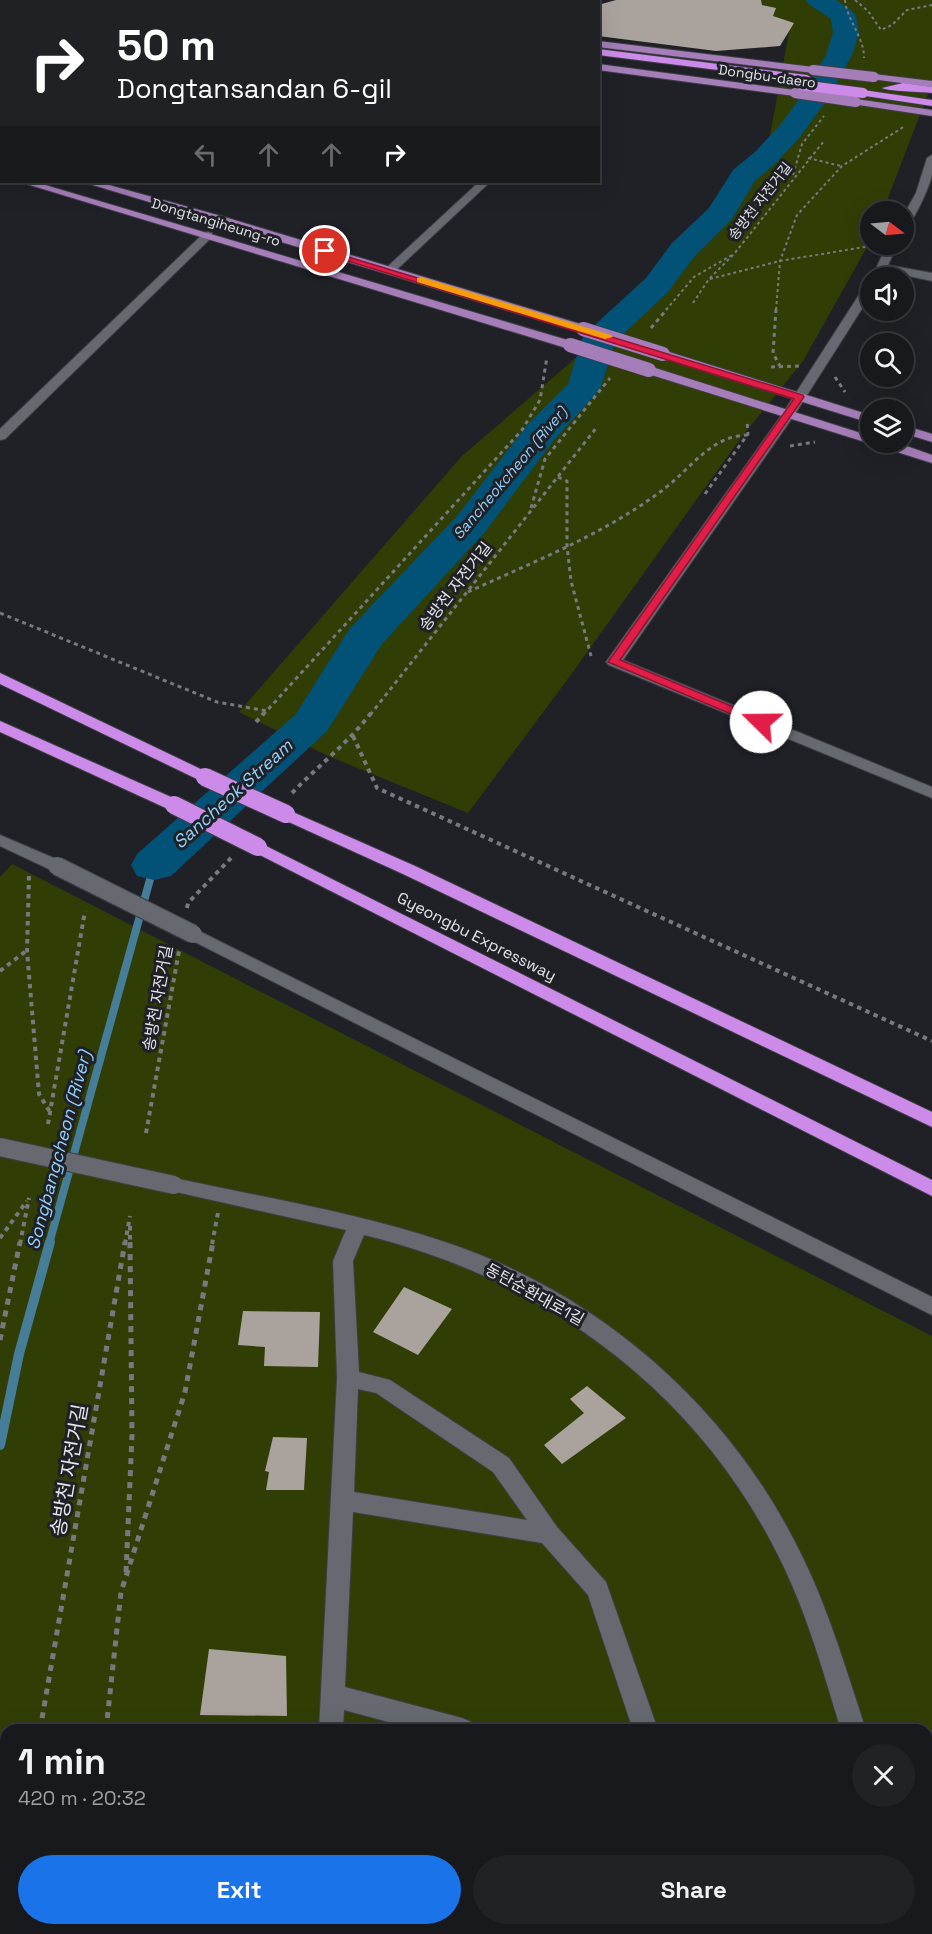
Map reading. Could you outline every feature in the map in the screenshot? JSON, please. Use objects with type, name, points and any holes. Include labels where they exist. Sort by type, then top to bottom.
[{"type":"highway","name":"Dongbu-daero","points":[[600,52],[865,89],[887,88],[932,92]]},
{"type":"highway","name":"Dongbu-daero","points":[[600,59],[804,81]]},
{"type":"highway","name":"Gyeongbu Expressway","points":[[0,678],[932,1120]]},
{"type":"highway","name":"Gyeongbu Expressway","points":[[0,726],[174,805],[932,1189]]},
{"type":"main road","name":"Dongbu-daero","points":[[600,44],[804,81],[865,89],[931,109]]},
{"type":"main road","name":"Dongbu-daero","points":[[600,67],[804,81]]},
{"type":"main road","name":"Dongbu-daero","points":[[865,89],[932,84]]},
{"type":"main road","name":"Dongtangiheung-ro","points":[[28,183],[208,235],[789,414]]},
{"type":"main road","name":"Dongtangiheung-ro","points":[[91,183],[217,218],[800,397]]},
{"type":"main road","points":[[800,397],[860,416]]},
{"type":"main road","points":[[789,414],[860,437]]},
{"type":"main road","points":[[914,432],[932,438]]},
{"type":"main road","points":[[914,453],[932,459]]},
{"type":"street","points":[[914,206],[921,193],[932,158]]},
{"type":"street","points":[[389,271],[484,183]]},
{"type":"street","points":[[0,436],[208,235]]},
{"type":"street","points":[[914,276],[932,278]]},
{"type":"street","points":[[860,302],[789,414],[614,662],[931,790]]},
{"type":"street","points":[[0,840],[57,866],[186,942],[932,1307]]},
{"type":"street","name":"동탄순환대로1길","points":[[0,1147],[415,1240],[478,1262],[529,1287],[615,1342],[655,1375],[686,1406],[727,1453],[759,1496],[788,1549],[822,1635],[852,1724]]},
{"type":"street","points":[[331,1724],[348,1378],[343,1261],[358,1226]]},
{"type":"street","points":[[348,1378],[382,1386],[501,1465],[549,1534],[598,1589],[644,1724]]},
{"type":"street","points":[[342,1500],[549,1534]]},
{"type":"street","points":[[332,1695],[440,1724]]},
{"type":"path","points":[[855,0],[868,11],[881,30],[892,25],[907,10],[932,5]]},
{"type":"path","points":[[781,368],[773,354],[780,261],[797,215],[842,166],[931,109]]},
{"type":"path","name":"송방천 자전거길","points":[[693,303],[709,279],[734,254],[808,158],[824,141]]},
{"type":"path","points":[[808,158],[842,166]]},
{"type":"path","points":[[709,279],[780,261],[860,247]]},
{"type":"path","points":[[256,722],[522,430],[540,400],[548,351]]},
{"type":"path","points":[[765,366],[781,368],[794,365]]},
{"type":"path","points":[[700,501],[747,434],[748,420],[744,414]]},
{"type":"path","name":"송방천 자전거길","points":[[328,756],[352,736],[597,427]]},
{"type":"path","points":[[467,592],[604,527],[661,491],[716,443],[728,437],[747,434]]},
{"type":"path","points":[[558,477],[567,480],[567,546],[570,581],[591,656],[598,646]]},
{"type":"path","points":[[0,613],[217,702],[267,711]]},
{"type":"path","points":[[352,736],[377,788],[932,1041]]},
{"type":"path","points":[[30,854],[27,951],[39,1094],[50,1112]]},
{"type":"path","points":[[186,914],[188,903]]},
{"type":"path","points":[[48,1124],[85,910]]},
{"type":"path","name":"송방천 자전거길","points":[[146,1133],[186,942]]},
{"type":"path","points":[[0,971],[27,951]]},
{"type":"path","points":[[107,1724],[121,1592],[185,1392],[221,1195]]},
{"type":"path","points":[[0,1238],[29,1198],[0,1340]]},
{"type":"path","name":"송방천 자전거길","points":[[41,1724],[130,1216],[132,1435],[126,1577]]},
{"type":"green space","points":[[758,0],[932,0],[932,83],[887,201],[860,201],[860,255],[863,255],[803,361],[740,439],[570,676],[468,813],[328,756],[239,712],[462,456],[614,325],[766,157],[789,32]]},
{"type":"green space","points":[[12,864],[932,1336],[932,1724],[0,1724],[0,877]]},
{"type":"building","points":[[616,0],[761,0],[762,5],[776,8],[773,16],[794,23],[780,46],[716,51],[600,36],[600,4]]},
{"type":"building","points":[[404,1287],[452,1309],[418,1355],[373,1332]]},
{"type":"building","points":[[243,1311],[320,1312],[318,1367],[264,1366],[265,1347],[238,1345]]},
{"type":"building","points":[[587,1386],[626,1418],[562,1464],[544,1445],[584,1413],[570,1399]]},
{"type":"building","points":[[273,1437],[307,1438],[304,1490],[266,1490],[269,1472],[265,1471]]},
{"type":"building","points":[[209,1649],[286,1656],[287,1716],[200,1715]]},
{"type":"waterway","name":"Sancheokcheon (River)","points":[[154,865],[312,722],[365,637],[471,524],[541,432],[584,387],[599,339],[657,285],[683,250],[721,213],[743,176],[766,157],[790,131],[813,100],[839,55],[846,33],[843,16],[819,0]]},
{"type":"waterway","name":"Songbangcheon (River)","points":[[49,1244],[154,865]]},
{"type":"waterway","name":"Songbangcheon (River)","points":[[0,1445],[19,1354],[50,1242]]},
{"type":"slow traffic","points":[[421,280],[608,337]]},
{"type":"route","points":[[325,251],[800,397],[614,662],[761,722]]},
{"type":"water label","name":"Sancheok Stream","points":[[233,794]]}]
